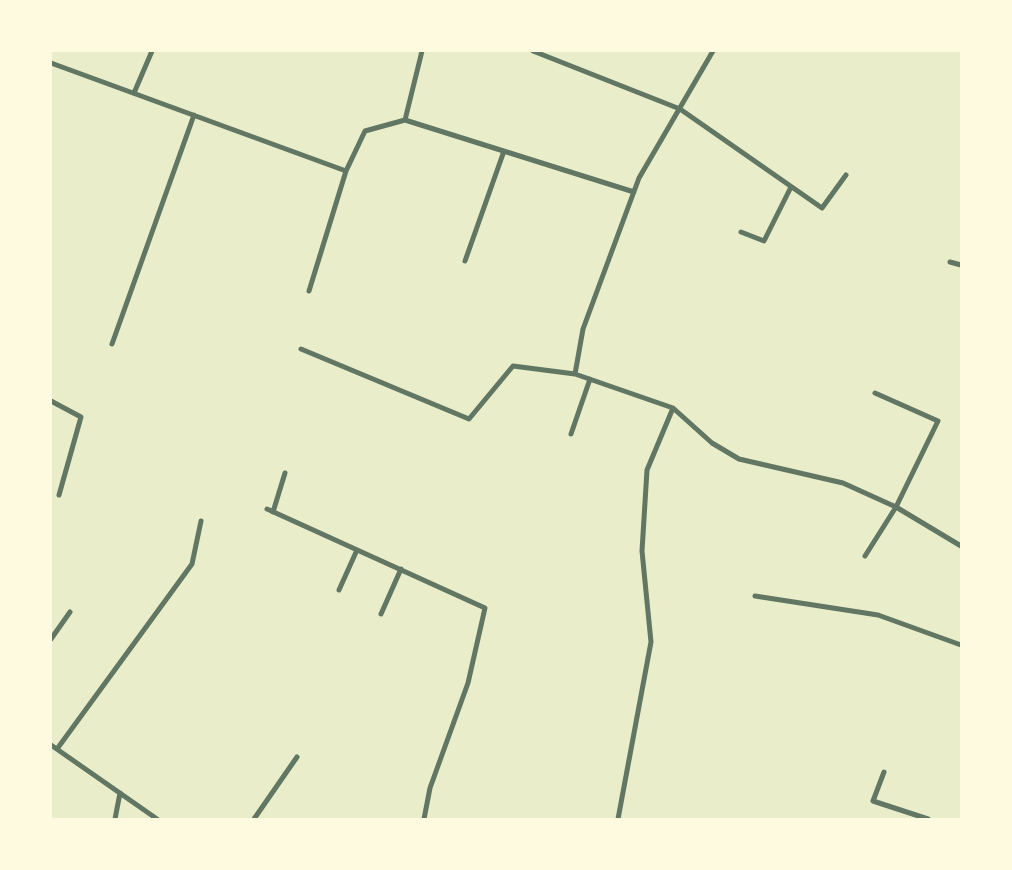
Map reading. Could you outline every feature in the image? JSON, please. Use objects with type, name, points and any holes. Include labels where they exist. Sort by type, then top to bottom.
[{"type":"street","points":[[134,93],[152,51]]},
{"type":"street","points":[[405,120],[422,51]]},
{"type":"street","points":[[533,51],[680,108],[822,208],[846,176]]},
{"type":"street","points":[[575,374],[583,328],[639,178],[713,51]]},
{"type":"street","points":[[51,63],[346,171]]},
{"type":"street","points":[[112,344],[194,115]]},
{"type":"street","points":[[308,291],[346,171],[365,131],[405,120],[634,192]]},
{"type":"street","points":[[465,261],[504,151]]},
{"type":"street","points":[[741,232],[764,241],[791,187]]},
{"type":"street","points":[[950,262],[961,265]]},
{"type":"street","points":[[301,348],[469,419],[513,366],[575,374],[674,408],[712,443],[739,459],[843,483],[896,507],[961,546]]},
{"type":"street","points":[[571,434],[590,379]]},
{"type":"street","points":[[865,556],[896,507],[938,421],[875,393]]},
{"type":"street","points":[[51,401],[82,417],[59,495]]},
{"type":"street","points":[[618,819],[651,642],[642,551],[648,470],[674,408]]},
{"type":"street","points":[[273,512],[285,473]]},
{"type":"street","points":[[267,509],[485,608],[468,683],[430,788],[424,819]]},
{"type":"street","points":[[56,749],[192,564],[201,521]]},
{"type":"street","points":[[340,590],[357,550]]},
{"type":"street","points":[[381,614],[401,569]]},
{"type":"street","points":[[755,596],[878,615],[961,645]]},
{"type":"street","points":[[51,639],[70,612]]},
{"type":"street","points":[[51,745],[156,819]]},
{"type":"street","points":[[254,819],[297,758]]},
{"type":"street","points":[[884,772],[873,801],[928,819]]},
{"type":"street","points":[[115,819],[120,793]]}]
